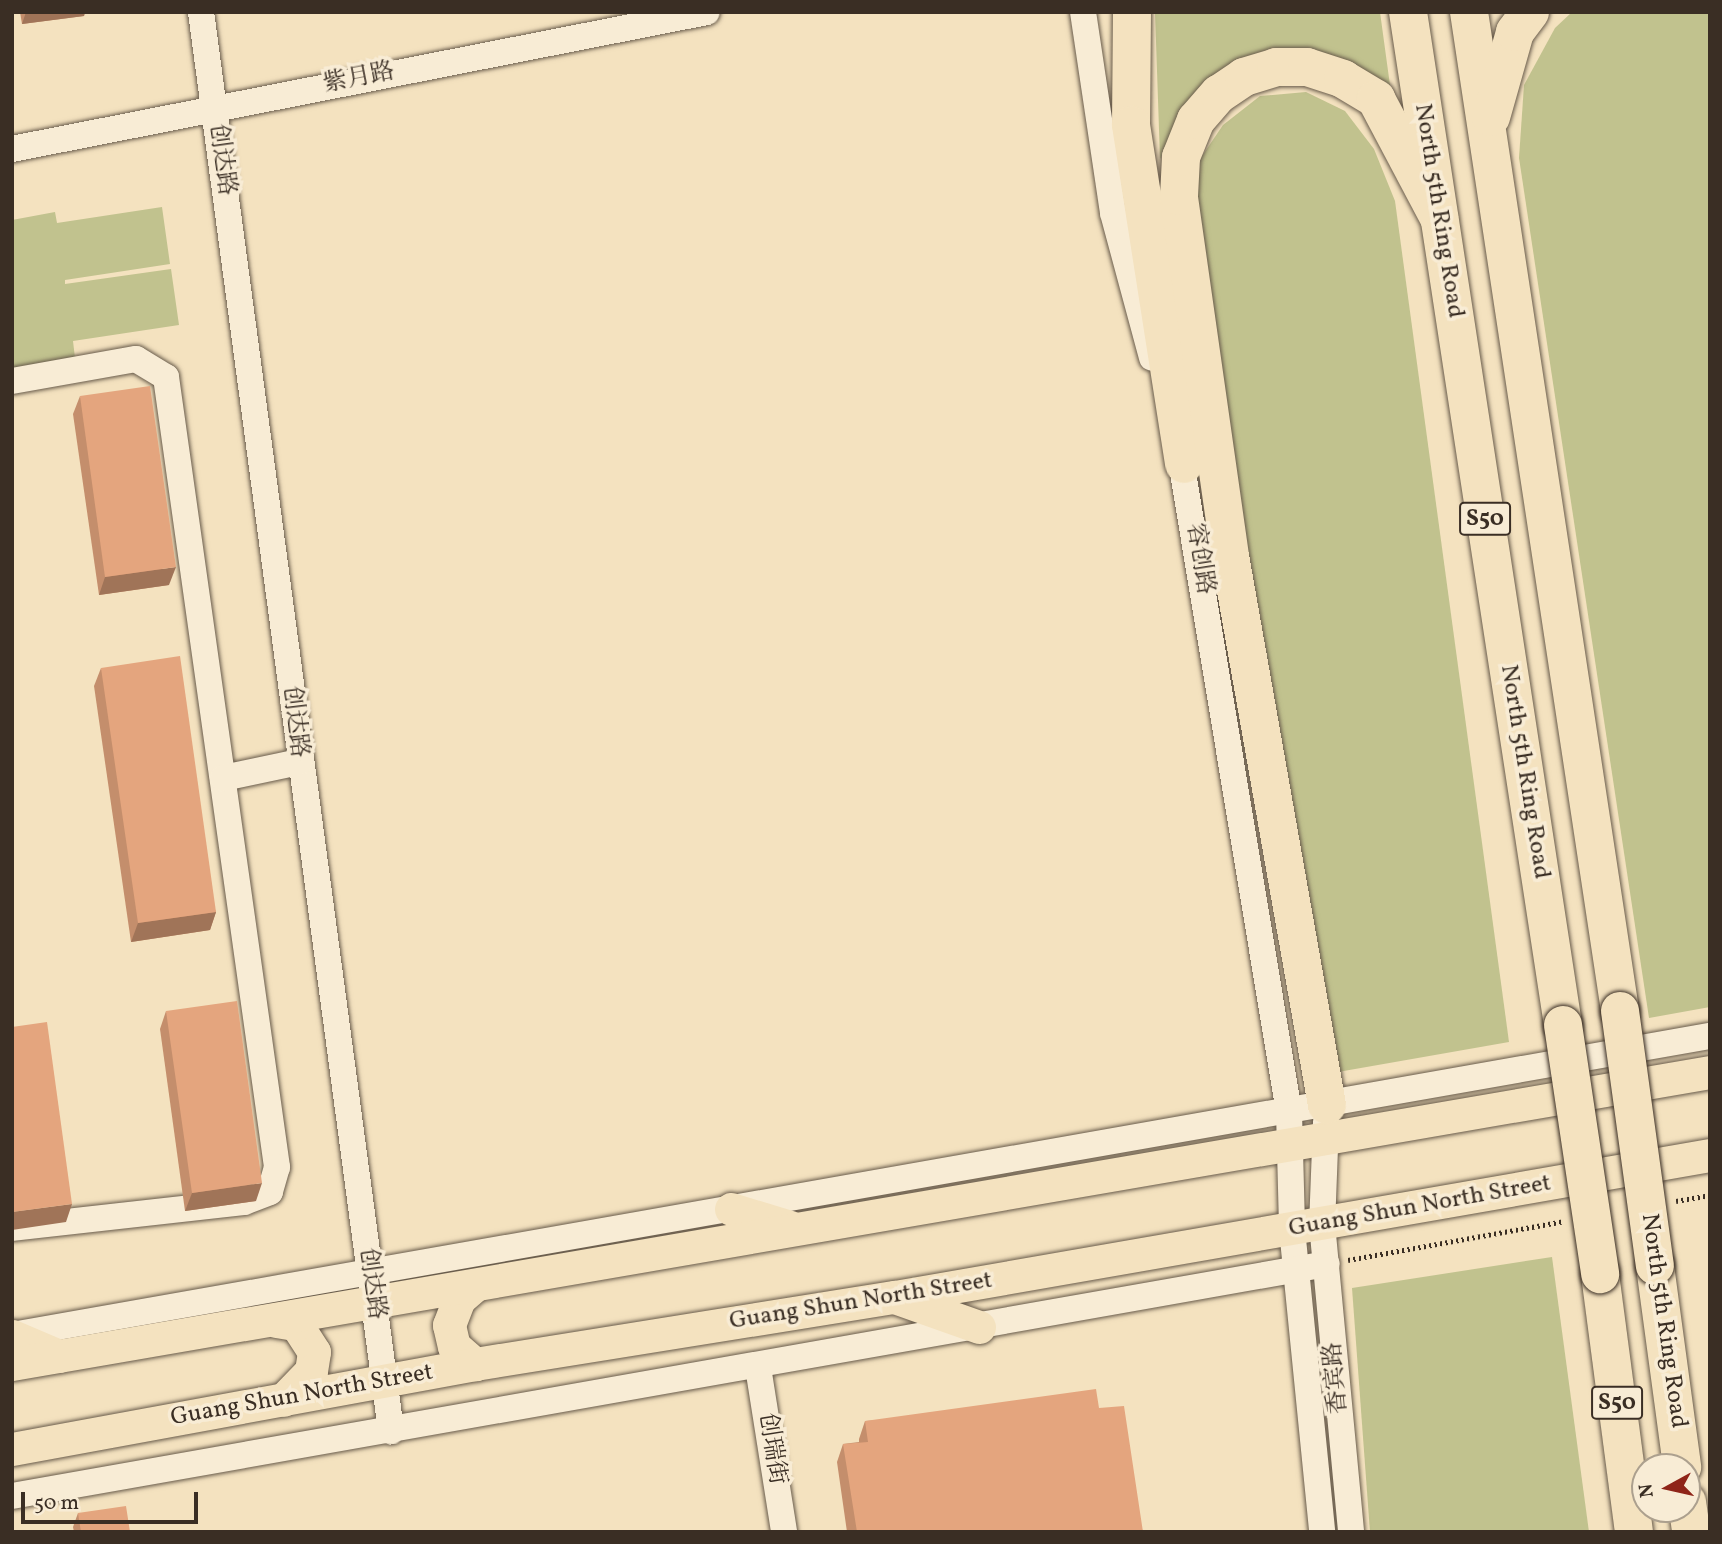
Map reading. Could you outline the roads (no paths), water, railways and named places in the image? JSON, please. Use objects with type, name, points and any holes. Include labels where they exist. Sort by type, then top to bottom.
[{"type":"highway","points":[[1132,12],[1131,125],[1184,464]]},
{"type":"highway","name":"North 5th Ring Road","points":[[1408,12],[1563,1025],[1600,1274],[1634,1532]]},
{"type":"highway","name":"North 5th Ring Road","points":[[1469,12],[1620,1011],[1680,1453]]},
{"type":"highway","points":[[1487,129],[1515,32],[1530,12]]},
{"type":"highway","points":[[1326,1120],[1230,556],[1179,196],[1181,156],[1196,120],[1219,94],[1244,77],[1276,67],[1307,67],[1343,79],[1376,99],[1439,218]]},
{"type":"main road","points":[[12,1364],[276,1321],[372,1288],[474,1286],[796,1228],[1326,1120],[1710,1072]]},
{"type":"main road","name":"Guang Shun North Street","points":[[12,1449],[475,1364],[895,1297],[1710,1155]]},
{"type":"main road","points":[[731,1209],[796,1228]]},
{"type":"main road","points":[[474,1286],[459,1299],[449,1325],[454,1346],[475,1364]]},
{"type":"main road","points":[[895,1297],[979,1327]]},
{"type":"main road","points":[[276,1321],[296,1324],[314,1352],[311,1371],[283,1400]]},
{"type":"main road","points":[[12,1335],[59,1356]]},
{"type":"street","name":"创达路","points":[[201,12],[299,762],[391,1431]]},
{"type":"street","name":"紫月路","points":[[12,149],[214,107],[707,12]]},
{"type":"street","name":"容创路","points":[[1083,12],[1112,213],[1184,464],[1307,1227]]},
{"type":"street","points":[[12,381],[136,359],[166,377],[277,1167],[270,1192],[244,1202],[12,1228]]},
{"type":"street","points":[[223,778],[299,762]]},
{"type":"street","points":[[1307,1227],[1326,1120],[1710,1036]]},
{"type":"street","points":[[12,1335],[372,1288],[731,1209],[1290,1127]]},
{"type":"street","name":"香宾路","points":[[1307,1227],[1327,1264],[1351,1532]]},
{"type":"street","name":"香宾路","points":[[1307,1227],[1298,1269],[1322,1532]]},
{"type":"street","points":[[12,1496],[758,1367],[1327,1264]]},
{"type":"street","name":"创瑞街","points":[[758,1367],[784,1532]]}]
